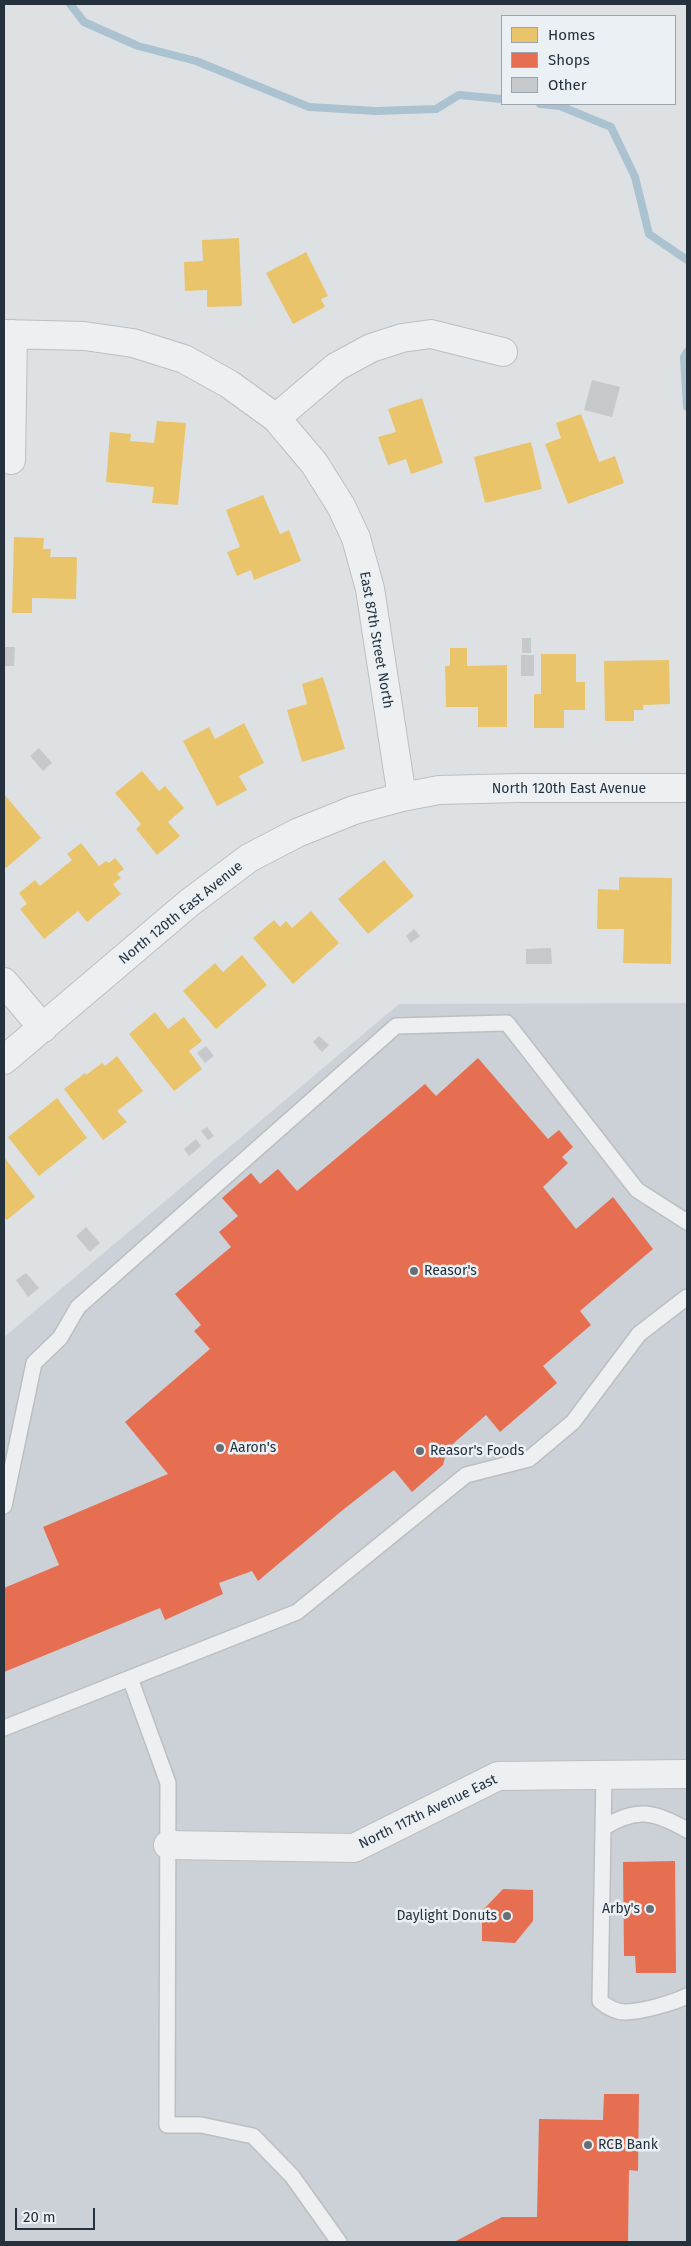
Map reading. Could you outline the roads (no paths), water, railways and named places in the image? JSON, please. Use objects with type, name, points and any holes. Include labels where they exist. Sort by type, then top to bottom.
[{"type":"street","name":"East 87th Street North","points":[[8,334],[84,336],[134,343],[176,357],[229,384],[276,418],[314,462],[341,506],[356,538],[370,589],[402,797]]},
{"type":"street","points":[[8,334],[11,460]]},
{"type":"street","points":[[276,418],[336,367],[371,348],[402,338],[430,334],[503,352]]},
{"type":"street","name":"North 120th East Avenue","points":[[4,1060],[189,904],[249,858],[297,833],[354,810],[402,797],[439,790],[684,789]]},
{"type":"street","points":[[4,982],[42,1028]]},
{"type":"street","name":"North 117th Avenue East","points":[[168,1845],[354,1848],[498,1776],[687,1774]]},
{"type":"lane","points":[[4,1506],[34,1363],[60,1338],[78,1307],[396,1026],[507,1023],[637,1190],[687,1222]]},
{"type":"lane","points":[[4,1728],[297,1612],[466,1475],[529,1459],[573,1422],[639,1334],[687,1297]]},
{"type":"lane","points":[[130,1678],[168,1783],[167,2125],[201,2125],[253,2136],[292,2176],[339,2242]]},
{"type":"lane","points":[[604,1775],[600,2001],[608,2008],[625,2012],[674,2002],[687,1996]]},
{"type":"lane","points":[[603,1828],[621,1816],[642,1813],[670,1820],[687,1830]]},
{"type":"waterway","points":[[70,4],[84,22],[138,46],[196,61],[309,107],[376,111],[436,109],[459,95],[501,99]]},
{"type":"waterway","points":[[550,105],[560,106],[611,127],[635,177],[649,234],[687,260]]},
{"type":"waterway","points":[[687,352],[684,357],[687,407]]},
{"type":"place","name":"Reasor's","points":[[414,1271]]},
{"type":"place","name":"Aaron's","points":[[220,1448]]},
{"type":"place","name":"Reasor's Foods","points":[[420,1451]]},
{"type":"place","name":"Arby's","points":[[650,1909]]},
{"type":"place","name":"Daylight Donuts","points":[[507,1916]]},
{"type":"place","name":"RCB Bank","points":[[588,2145]]}]
